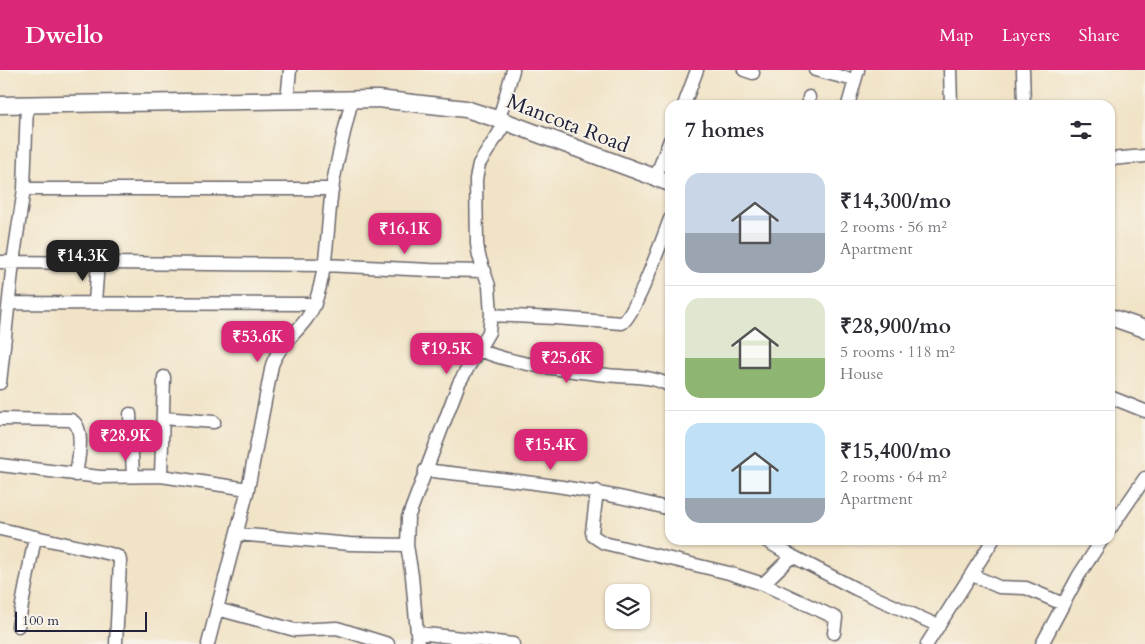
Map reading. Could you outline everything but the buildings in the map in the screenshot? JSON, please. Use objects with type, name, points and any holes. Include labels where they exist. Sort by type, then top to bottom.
[{"type":"main road","name":"Mancota Road","points":[[0,105],[378,98],[466,109],[503,120],[662,181]]},
{"type":"main road","points":[[1115,319],[1145,329]]},
{"type":"street","points":[[287,100],[290,70]]},
{"type":"street","points":[[513,70],[503,120],[480,164],[476,179],[477,244],[488,286],[491,315],[489,332],[458,384],[408,518],[407,545],[418,638],[513,644]]},
{"type":"street","points":[[686,100],[698,70]]},
{"type":"street","points":[[815,70],[856,75],[849,100]]},
{"type":"street","points":[[950,70],[951,100]]},
{"type":"street","points":[[1023,70],[1024,100]]},
{"type":"street","points":[[208,644],[248,489],[272,365],[275,356],[308,316],[315,304],[324,265],[332,189],[352,99]]},
{"type":"street","points":[[0,383],[8,303],[6,262],[24,189],[27,104]]},
{"type":"street","points":[[1115,159],[1145,156]]},
{"type":"street","points":[[662,181],[665,166]]},
{"type":"street","points":[[24,189],[332,189]]},
{"type":"street","points":[[491,315],[622,323],[627,320],[634,306],[665,231]]},
{"type":"street","points":[[6,262],[324,265],[485,271]]},
{"type":"street","points":[[96,302],[98,263]]},
{"type":"street","points":[[8,303],[96,302],[157,305],[315,304]]},
{"type":"street","points":[[479,350],[503,359],[530,364],[614,376],[650,378],[665,384]]},
{"type":"street","points":[[162,476],[164,376]]},
{"type":"street","points":[[1115,399],[1145,411]]},
{"type":"street","points":[[130,414],[133,476]]},
{"type":"street","points":[[163,418],[214,422]]},
{"type":"street","points":[[0,420],[71,420],[75,422],[78,425],[80,442],[76,475]]},
{"type":"street","points":[[0,465],[100,477],[162,476],[248,489]]},
{"type":"street","points":[[425,470],[597,492],[665,508]]},
{"type":"street","points":[[1115,522],[1145,478]]},
{"type":"street","points":[[597,492],[592,532],[597,540],[729,572],[763,584],[836,618],[834,633]]},
{"type":"street","points":[[0,529],[119,557],[116,644]]},
{"type":"street","points":[[237,534],[350,544],[407,545]]},
{"type":"street","points":[[18,626],[35,537]]},
{"type":"street","points":[[773,545],[856,589],[939,626]]},
{"type":"street","points":[[927,644],[990,545]]},
{"type":"street","points":[[1042,644],[1063,604],[1099,545]]},
{"type":"street","points":[[763,584],[792,556]]},
{"type":"street","points":[[972,575],[1000,587],[1026,588],[1063,604]]},
{"type":"street","points":[[217,609],[295,630],[337,628],[388,644]]}]
